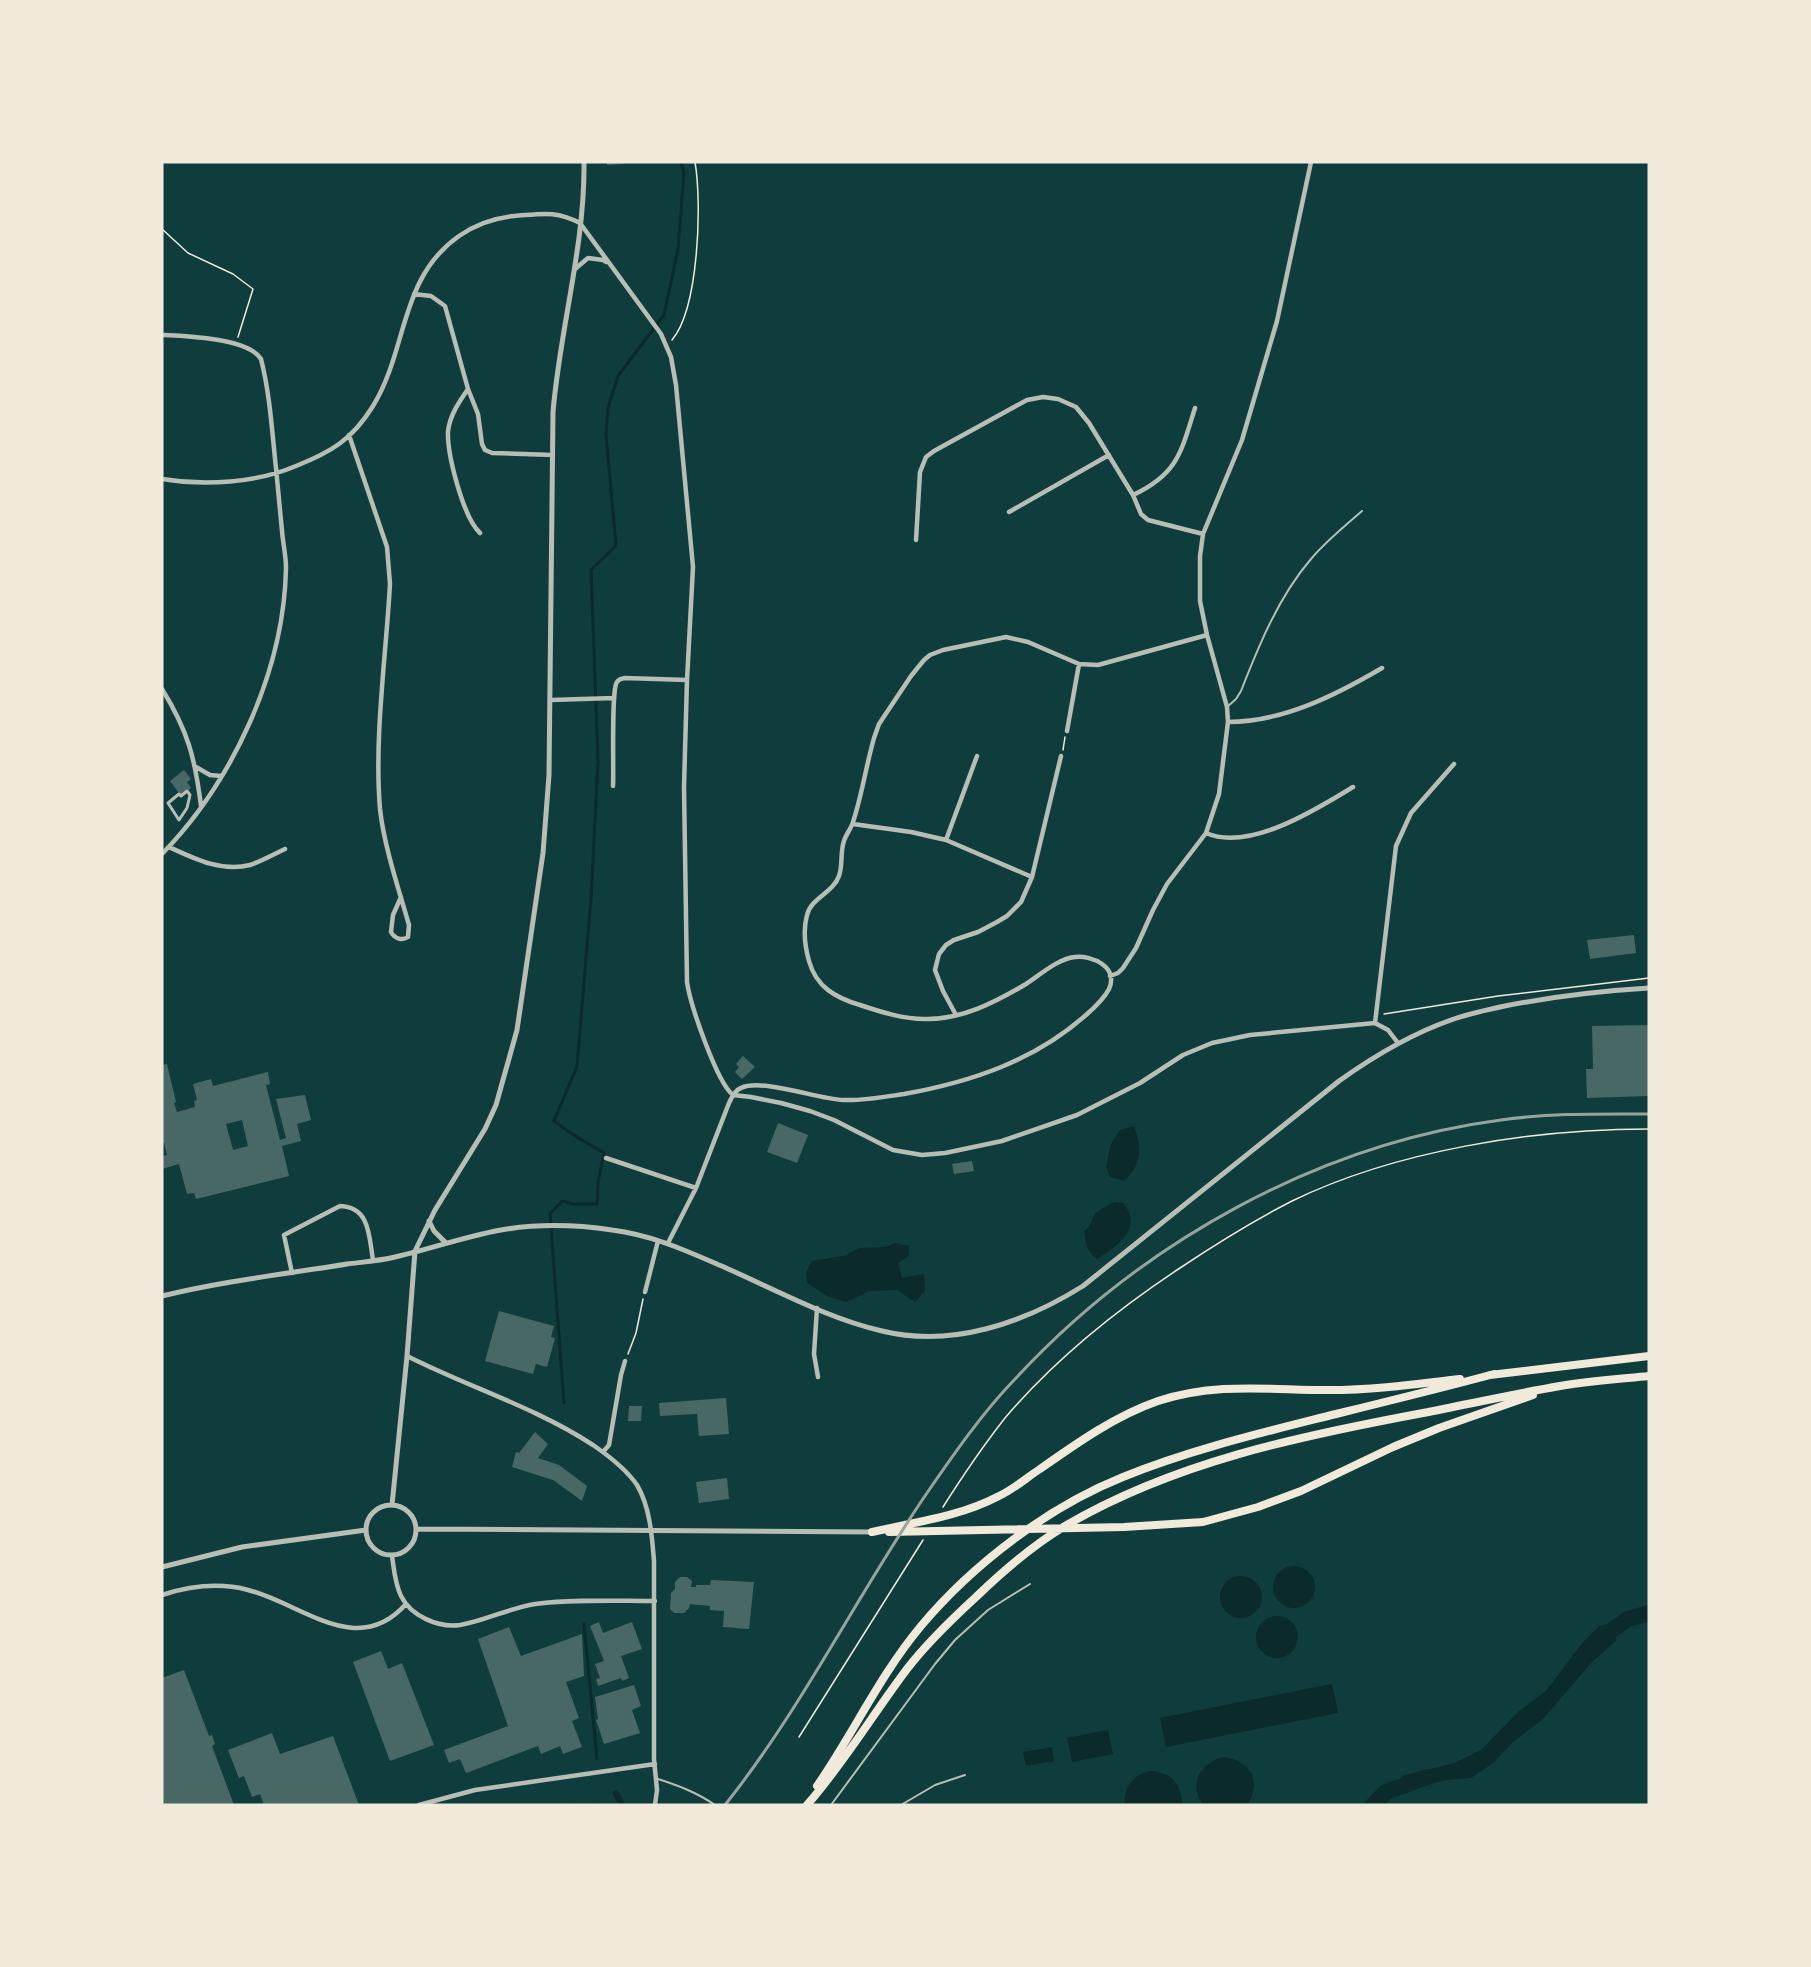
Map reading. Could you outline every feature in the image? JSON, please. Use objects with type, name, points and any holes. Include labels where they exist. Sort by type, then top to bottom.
[{"type":"highway","points":[[872,1532],[959,1513],[999,1497],[1084,1439],[1132,1412],[1202,1390],[1374,1388],[1649,1356]]},
{"type":"highway","points":[[805,1805],[898,1656],[921,1626],[990,1558],[1052,1514],[1123,1477],[1252,1434],[1494,1374]]},
{"type":"highway","points":[[805,1805],[831,1775],[909,1667],[976,1597],[1017,1561],[1063,1527],[1137,1489],[1175,1474],[1257,1449],[1342,1428],[1560,1386],[1649,1376]]},
{"type":"highway","points":[[872,1532],[1124,1527],[1203,1522],[1258,1507],[1301,1491],[1393,1447],[1439,1428],[1560,1386]]},
{"type":"street","points":[[392,1505],[415,1251],[429,1221],[485,1129],[496,1105],[513,1051],[543,853],[549,775],[552,455],[556,386],[580,223],[584,162]]},
{"type":"street","points":[[1110,976],[1123,968],[1136,948],[1167,884],[1206,833],[1219,794],[1228,722],[1227,707],[1200,601],[1200,556],[1203,534],[1242,440],[1277,321],[1311,162]]},
{"type":"street","points":[[162,479],[198,482],[277,474],[332,450],[349,435],[382,389],[414,294],[426,269],[443,249],[466,231],[484,222],[506,217],[547,213],[565,215],[580,223],[661,334],[671,357],[676,385],[693,557],[684,798],[687,982],[696,1020],[724,1086],[733,1095],[781,1102],[810,1111],[834,1120],[887,1147],[922,1155],[963,1150],[1002,1141],[1059,1123],[1099,1105],[1184,1056],[1212,1043],[1250,1035],[1375,1023],[1388,1030],[1398,1043]]},
{"type":"street","points":[[573,271],[588,258],[603,260],[610,264]]},
{"type":"street","points":[[414,294],[431,296],[445,306],[477,414],[485,450],[492,453],[552,455]]},
{"type":"street","points":[[162,335],[236,344],[256,352],[261,359],[277,474],[286,565],[280,631],[271,666],[249,726],[201,806],[162,854]]},
{"type":"street","points":[[468,389],[456,406],[452,417],[448,430],[449,445],[455,476],[468,516],[480,532]]},
{"type":"street","points":[[916,540],[920,472],[926,458],[934,451],[1027,400],[1044,397],[1058,399],[1076,407],[1109,455],[1133,495],[1141,514],[1148,520],[1203,534]]},
{"type":"street","points":[[1133,495],[1153,486],[1176,461],[1195,408]]},
{"type":"street","points":[[349,435],[387,547],[389,564],[390,595],[380,742],[380,810],[410,932],[408,937],[401,939],[396,938],[391,932],[393,915],[401,897]]},
{"type":"street","points":[[1009,512],[1109,455]]},
{"type":"street","points":[[668,1243],[696,1188],[733,1095],[741,1088],[760,1085],[843,1100],[888,1096],[958,1083],[1012,1063],[1057,1037],[1103,999],[1110,987],[1110,976],[1104,965],[1091,958],[1076,957],[1068,959],[1000,999],[978,1009],[943,1018],[924,1019],[887,1013],[847,1002],[831,994],[815,978],[805,945],[807,915],[811,905],[836,882],[842,867],[844,841],[853,824],[879,724],[911,676],[930,655],[1006,637],[1028,642],[1079,664],[1098,665],[1207,635]]},
{"type":"street","points":[[1067,731],[1079,664]]},
{"type":"street","points":[[1228,722],[1263,718],[1303,707],[1342,690],[1382,668]]},
{"type":"street","points":[[613,786],[615,686],[620,679],[687,680]]},
{"type":"street","points":[[162,689],[176,711],[190,745],[196,767],[201,806]]},
{"type":"street","points":[[551,700],[614,698]]},
{"type":"street","points":[[946,840],[977,756]]},
{"type":"street","points":[[956,1015],[935,970],[939,954],[946,945],[954,940],[978,932],[1007,916],[1021,902],[1032,877],[1061,756]]},
{"type":"street","points":[[1375,1023],[1396,846],[1411,813],[1454,764]]},
{"type":"street","points":[[196,767],[210,775],[221,776]]},
{"type":"street","points":[[1206,833],[1231,838],[1285,824],[1319,808],[1353,787]]},
{"type":"street","points":[[187,791],[190,795],[188,803],[179,820],[168,803],[187,791]]},
{"type":"street","points":[[853,824],[911,832],[946,840],[1032,877]]},
{"type":"street","points":[[169,847],[197,860],[234,868],[252,864],[285,849]]},
{"type":"street","points":[[162,1296],[396,1257],[507,1229],[556,1226],[613,1230],[668,1243],[817,1308],[884,1332],[935,1337],[989,1328],[1046,1308],[1083,1286],[1331,1087],[1398,1043],[1452,1019],[1475,1013],[1522,1003],[1649,988]]},
{"type":"street","points":[[606,1158],[696,1188]]},
{"type":"street","points":[[292,1273],[285,1235],[340,1206],[358,1211],[363,1216],[373,1260]]},
{"type":"street","points":[[429,1221],[434,1231],[446,1243]]},
{"type":"street","points":[[645,1292],[658,1241]]},
{"type":"street","points":[[817,1308],[814,1354],[818,1377]]},
{"type":"street","points":[[407,1356],[565,1427],[603,1452],[628,1474],[637,1486],[646,1506],[653,1549],[657,1790],[655,1805]]},
{"type":"street","points":[[603,1452],[609,1445],[625,1360]]},
{"type":"street","points":[[392,1505],[409,1512],[415,1520],[417,1529],[410,1548],[392,1556],[374,1549],[368,1540],[366,1530],[368,1521],[374,1512],[392,1505]]},
{"type":"street","points":[[417,1529],[872,1532]]},
{"type":"street","points":[[162,1566],[242,1547],[366,1530]]},
{"type":"street","points":[[392,1556],[400,1595],[406,1604],[423,1618],[449,1625],[466,1623],[538,1604],[655,1601]]},
{"type":"street","points":[[162,1595],[179,1590],[217,1585],[245,1589],[271,1597],[327,1622],[351,1629],[371,1628],[386,1621],[406,1604]]},
{"type":"street","points":[[419,1805],[475,1790],[655,1764]]},
{"type":"lane","points":[[1227,707],[1241,691],[1269,627],[1294,580],[1317,552],[1362,511]]},
{"type":"lane","points":[[831,1805],[934,1664],[955,1640],[988,1610],[1030,1584]]},
{"type":"lane","points":[[901,1805],[935,1785],[965,1775]]},
{"type":"lane","points":[[656,1778],[693,1792],[715,1805]]},
{"type":"path","points":[[667,345],[682,323],[694,271],[699,199],[695,162]]},
{"type":"path","points":[[162,229],[188,253],[233,274],[253,289],[236,344]]},
{"type":"path","points":[[1061,756],[1067,731]]},
{"type":"path","points":[[1375,1023],[1385,1013],[1498,996],[1649,978]]},
{"type":"path","points":[[940,1513],[1004,1419],[1046,1373],[1100,1325],[1223,1239],[1293,1201],[1352,1177],[1446,1151],[1508,1140],[1591,1130],[1649,1129]]},
{"type":"path","points":[[625,1360],[636,1333],[645,1292]]},
{"type":"path","points":[[799,1737],[928,1532]]},
{"type":"water","points":[[1134,1126],[1139,1149],[1137,1163],[1124,1181],[1110,1177],[1106,1167],[1111,1144],[1120,1130]]},
{"type":"water","points":[[1114,1202],[1123,1203],[1129,1212],[1130,1228],[1120,1242],[1097,1259],[1089,1250],[1084,1231],[1089,1227],[1095,1213]]},
{"type":"water","points":[[895,1243],[909,1246],[909,1256],[898,1263],[902,1278],[924,1274],[925,1291],[915,1302],[897,1290],[869,1291],[846,1302],[827,1296],[807,1283],[806,1273],[812,1261],[843,1256],[859,1248],[886,1247]]},
{"type":"water","points":[[1294,1566],[1309,1572],[1315,1587],[1309,1602],[1294,1608],[1279,1602],[1273,1587],[1279,1572]]},
{"type":"water","points":[[1241,1576],[1256,1582],[1262,1597],[1256,1612],[1241,1618],[1226,1612],[1220,1597],[1226,1582]]},
{"type":"water","points":[[1277,1616],[1292,1622],[1298,1637],[1292,1652],[1277,1658],[1262,1652],[1256,1637],[1262,1622]]},
{"type":"water","points":[[1606,1625],[1617,1640],[1591,1663],[1543,1719],[1513,1742],[1493,1763],[1471,1778],[1447,1780],[1413,1788],[1401,1776],[1455,1763],[1481,1750],[1519,1711],[1546,1691],[1580,1646],[1599,1626]]},
{"type":"water","points":[[1332,1684],[1338,1713],[1166,1747],[1160,1718]]},
{"type":"water","points":[[1108,1730],[1113,1754],[1072,1762],[1067,1738]]},
{"type":"water","points":[[1052,1747],[1054,1761],[1026,1766],[1023,1752]]},
{"type":"water","points":[[1223,1757],[1240,1762],[1251,1773],[1254,1788],[1247,1805],[1203,1805],[1199,1797],[1197,1782],[1199,1775],[1208,1764]]},
{"type":"water","points":[[1150,1771],[1164,1774],[1174,1781],[1180,1791],[1182,1805],[1125,1805],[1130,1783],[1139,1775]]},
{"type":"water","points":[[617,1789],[625,1804],[629,1805],[558,1805],[618,1804],[612,1792]]},
{"type":"building","points":[[607,162],[624,162],[624,164],[607,165]]},
{"type":"building","points":[[184,770],[191,779],[187,782],[191,788],[181,796],[170,781]]},
{"type":"building","points":[[1634,935],[1636,953],[1590,959],[1587,940]]},
{"type":"building","points":[[1649,1025],[1649,1096],[1587,1098],[1586,1069],[1593,1069],[1592,1026]]},
{"type":"building","points":[[743,1056],[755,1067],[742,1079],[735,1072],[739,1067],[736,1064]]},
{"type":"building","points":[[167,1064],[177,1112],[195,1107],[194,1101],[197,1100],[193,1084],[211,1079],[213,1086],[268,1072],[270,1084],[266,1085],[280,1140],[286,1138],[276,1099],[305,1095],[311,1120],[297,1124],[301,1141],[282,1146],[289,1176],[196,1199],[194,1193],[187,1194],[179,1164],[162,1169],[162,1156],[167,1155],[164,1143],[162,1143],[162,1065]],"holes":[[[242,1120],[248,1146],[233,1150],[226,1124]]]},
{"type":"building","points":[[778,1123],[808,1135],[797,1163],[767,1152]]},
{"type":"building","points":[[972,1161],[974,1171],[954,1174],[952,1164]]},
{"type":"building","points":[[499,1311],[554,1326],[551,1337],[555,1338],[547,1367],[536,1364],[533,1374],[485,1361]]},
{"type":"building","points":[[726,1398],[729,1434],[699,1436],[697,1414],[660,1416],[659,1403]]},
{"type":"building","points":[[629,1406],[642,1406],[641,1421],[628,1421]]},
{"type":"building","points":[[535,1432],[548,1444],[538,1458],[559,1465],[587,1486],[582,1501],[553,1480],[512,1467],[516,1452],[519,1453]]},
{"type":"building","points":[[727,1478],[729,1499],[699,1503],[696,1482]]},
{"type":"building","points":[[680,1577],[687,1577],[692,1581],[691,1587],[710,1585],[711,1580],[754,1582],[749,1629],[723,1627],[724,1611],[710,1610],[710,1606],[690,1604],[684,1613],[674,1613],[670,1609],[671,1593],[675,1589],[675,1582]]},
{"type":"building","points":[[599,1622],[603,1633],[632,1622],[642,1649],[621,1656],[629,1678],[622,1681],[621,1678],[598,1686],[596,1679],[600,1678],[595,1664],[604,1661],[590,1626]]},
{"type":"building","points":[[509,1627],[521,1656],[582,1634],[584,1676],[566,1682],[579,1718],[572,1721],[582,1747],[563,1754],[560,1746],[541,1754],[538,1746],[466,1773],[460,1759],[449,1763],[444,1750],[508,1726],[478,1639]]},
{"type":"building","points":[[381,1651],[388,1669],[402,1663],[434,1745],[390,1761],[353,1662]]},
{"type":"building","points":[[184,1670],[209,1736],[212,1735],[215,1744],[212,1746],[234,1805],[162,1805],[162,1678]]},
{"type":"building","points":[[634,1685],[641,1706],[632,1710],[640,1733],[604,1744],[596,1720],[598,1719],[595,1697]]},
{"type":"building","points":[[272,1733],[280,1754],[333,1736],[359,1805],[264,1805],[260,1794],[252,1797],[244,1776],[239,1778],[228,1750]]},
{"type":"waterway","points":[[564,1403],[550,1214],[562,1201],[574,1204],[597,1204],[598,1182],[604,1153],[554,1121],[577,1066],[591,899],[598,761],[591,570],[616,546],[606,435],[608,408],[618,376],[664,315],[678,249],[684,173],[681,162]]},
{"type":"waterway","points":[[1592,1644],[1628,1619],[1649,1613]]},
{"type":"waterway","points":[[584,1624],[597,1759]]},
{"type":"waterway","points":[[1373,1805],[1386,1792],[1427,1777]]},
{"type":"railway","points":[[725,1805],[780,1729],[903,1529],[970,1432],[992,1404],[1065,1329],[1119,1284],[1176,1243],[1237,1207],[1300,1177],[1366,1151],[1433,1132],[1501,1120],[1557,1115],[1649,1114]]}]
